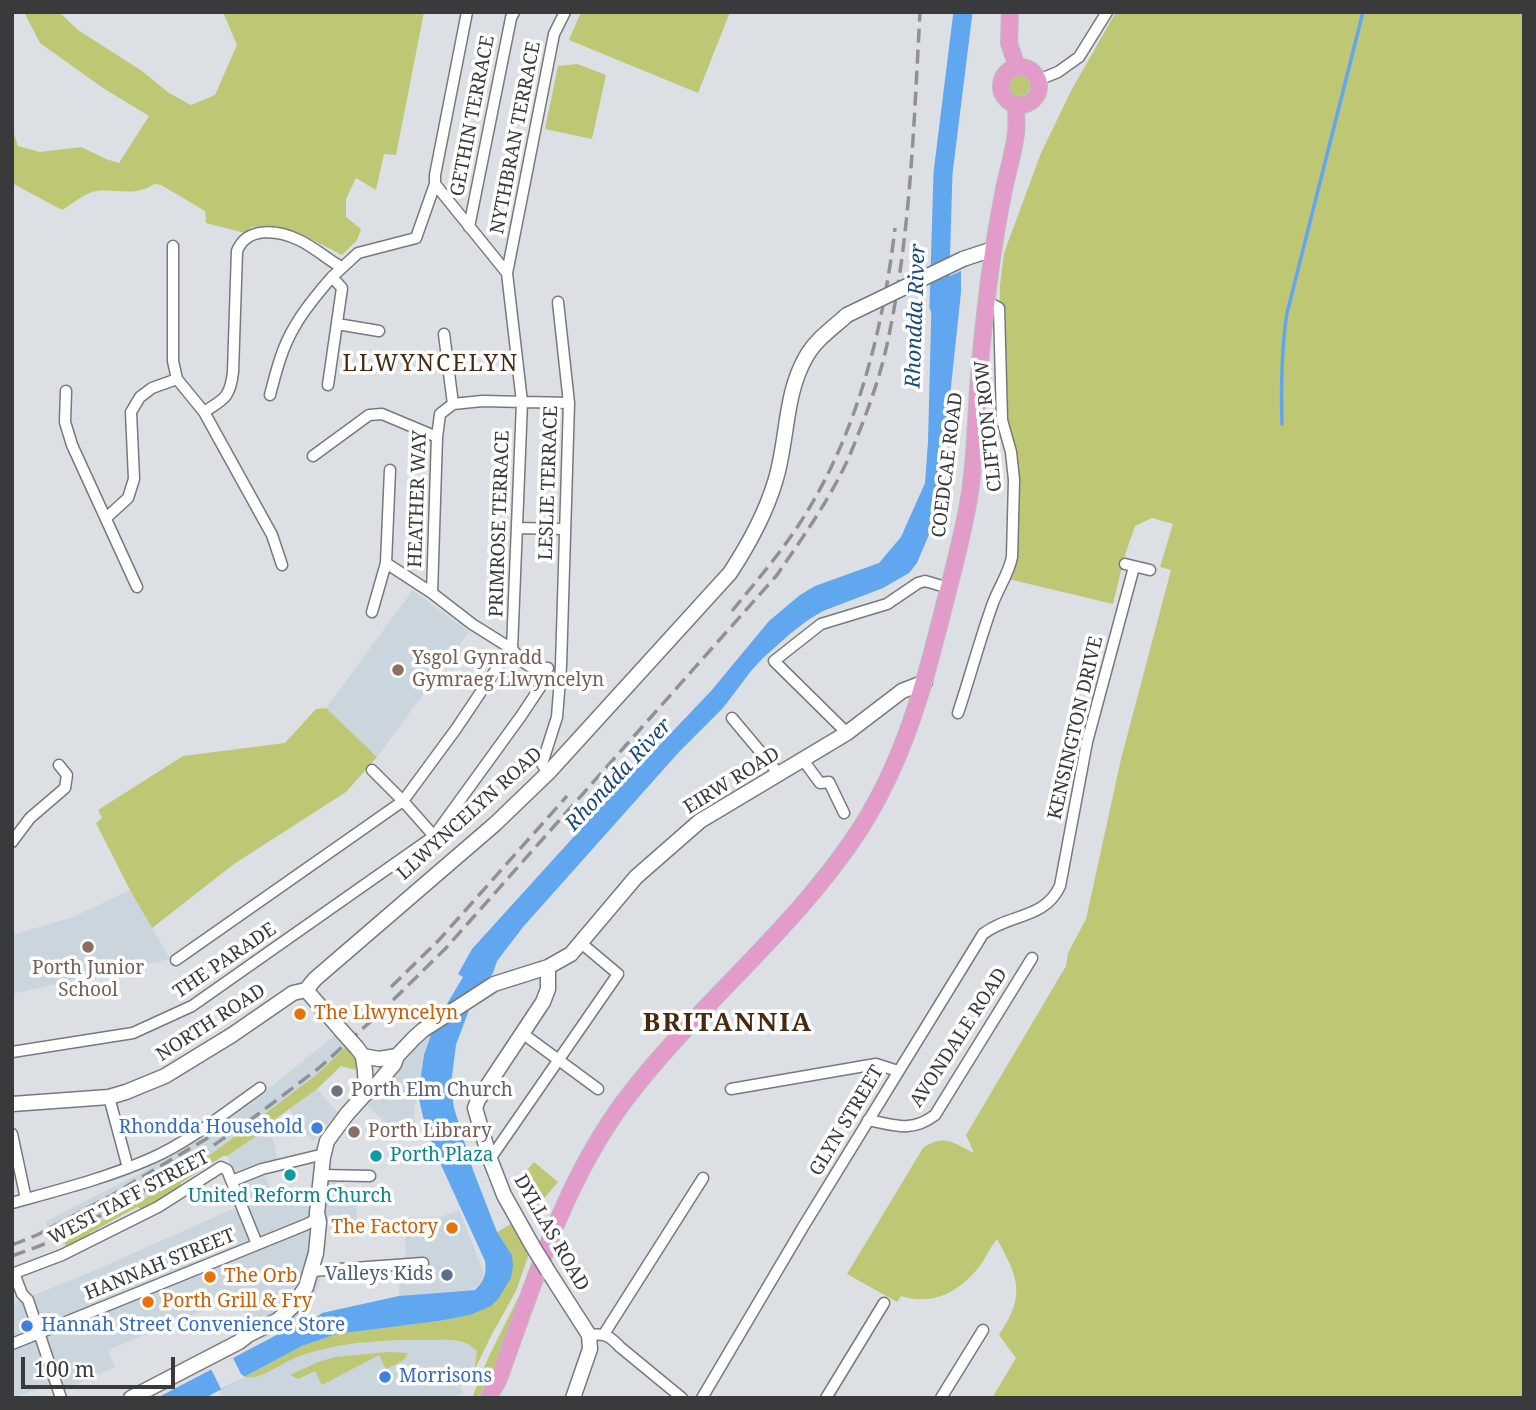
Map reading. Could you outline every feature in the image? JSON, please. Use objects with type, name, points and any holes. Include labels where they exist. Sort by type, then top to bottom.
[{"type":"main road","points":[[1010,12],[1009,43],[1017,67]]},
{"type":"main road","points":[[1017,67],[1030,70],[1038,80],[1036,97],[1031,102],[1016,104],[1004,96],[1004,77],[1008,71],[1017,67]]},
{"type":"main road","points":[[993,249],[1016,131],[1016,104]]},
{"type":"main road","name":"LLWYNCELYN ROAD","points":[[306,990],[315,979],[495,824],[548,773],[730,573],[762,517],[783,448],[793,386],[806,356],[819,339],[847,315],[963,259],[993,249]]},
{"type":"main road","name":"COEDCAE ROAD","points":[[488,1398],[498,1381],[557,1220],[597,1142],[635,1087],[797,911],[829,872],[884,786],[906,738],[925,682],[962,538],[970,491],[993,249]]},
{"type":"main road","name":"EIRW ROAD","points":[[131,1398],[278,1320],[300,1297],[312,1271],[319,1232],[317,1213],[323,1157],[330,1136],[414,1038],[431,1024],[495,984],[548,967],[571,954],[636,877],[700,821],[847,733],[902,691],[925,682]]},
{"type":"main road","points":[[522,1033],[543,1002],[548,989],[548,967]]},
{"type":"main road","points":[[306,990],[360,1052],[366,1070],[363,1086],[365,1094]]},
{"type":"main road","name":"NORTH ROAD","points":[[12,1104],[109,1097],[166,1076],[293,993],[306,990]]},
{"type":"main road","name":"DYLLAS ROAD","points":[[522,1033],[475,1108],[504,1195],[589,1335]]},
{"type":"main road","points":[[360,1052],[380,1059],[397,1056]]},
{"type":"main road","points":[[573,1398],[590,1349],[589,1335]]},
{"type":"street","points":[[270,395],[280,359],[294,327],[332,276],[358,253],[416,238],[435,184],[467,12]]},
{"type":"street","name":"GETHIN TERRACE","points":[[469,227],[514,12]]},
{"type":"street","name":"NYTHBRAN TERRACE","points":[[507,273],[554,34],[565,12]]},
{"type":"street","points":[[1038,80],[1058,72],[1079,57],[1107,12]]},
{"type":"street","points":[[435,184],[507,273]]},
{"type":"street","points":[[204,412],[221,401],[231,389],[237,251],[241,242],[254,233],[278,233],[299,240],[341,267]]},
{"type":"street","points":[[173,246],[173,361],[177,379],[204,412],[272,535],[282,565]]},
{"type":"street","name":"PRIMROSE TERRACE","points":[[507,273],[522,402],[512,649]]},
{"type":"street","points":[[328,386],[342,288],[332,276]]},
{"type":"street","name":"CLIFTON ROW","points":[[958,713],[994,602],[1010,568],[1012,557],[1014,480],[1011,452],[1002,420],[999,308],[987,301]]},
{"type":"street","name":"LESLIE TERRACE","points":[[548,773],[542,764],[557,717],[561,666],[569,403],[558,302]]},
{"type":"street","points":[[337,324],[379,331]]},
{"type":"street","points":[[444,334],[453,404],[482,401],[569,403]]},
{"type":"street","points":[[106,518],[128,498],[134,479],[131,412],[139,397],[152,388],[177,379]]},
{"type":"street","points":[[66,391],[65,422],[72,445],[137,587]]},
{"type":"street","name":"HEATHER WAY","points":[[432,593],[437,437],[440,414],[453,404]]},
{"type":"street","points":[[313,456],[369,415],[382,414],[437,437]]},
{"type":"street","points":[[372,612],[386,563],[390,470]]},
{"type":"street","points":[[517,528],[565,529]]},
{"type":"street","points":[[386,563],[512,649],[531,667],[561,666]]},
{"type":"street","name":"KENSINGTON DRIVE","points":[[1054,898],[1060,886],[1087,742],[1129,565],[1150,570]]},
{"type":"street","points":[[847,733],[775,661],[821,624],[887,604],[918,583],[925,581],[949,588]]},
{"type":"street","points":[[176,960],[403,801],[512,649]]},
{"type":"street","points":[[372,770],[434,836],[521,716],[543,682],[544,668]]},
{"type":"street","points":[[732,718],[779,774]]},
{"type":"street","points":[[803,760],[820,783],[830,782],[844,813]]},
{"type":"street","points":[[12,842],[30,818],[65,788],[67,775],[60,765]]},
{"type":"street","name":"THE PARADE","points":[[12,1052],[133,1033],[176,1015],[434,836]]},
{"type":"street","name":"GLYN STREET","points":[[702,1398],[983,934],[993,926],[1044,907],[1054,898]]},
{"type":"street","points":[[490,1159],[618,974],[581,943]]},
{"type":"street","name":"AVONDALE ROAD","points":[[868,1120],[908,1127],[923,1124],[934,1115],[1031,958]]},
{"type":"street","points":[[522,1033],[598,1089]]},
{"type":"street","points":[[731,1089],[876,1064],[898,1071]]},
{"type":"street","points":[[12,1203],[128,1168],[154,1157],[220,1117],[260,1087]]},
{"type":"street","points":[[109,1097],[128,1168]]},
{"type":"street","points":[[12,1134],[26,1199]]},
{"type":"street","points":[[232,1181],[262,1169],[316,1156],[323,1157]]},
{"type":"street","name":"WEST TAFF STREET","points":[[13,1274],[62,1255],[158,1207],[222,1167],[227,1170],[232,1181],[257,1244]]},
{"type":"street","points":[[321,1175],[370,1176]]},
{"type":"street","points":[[604,1334],[703,1178]]},
{"type":"street","name":"HANNAH STREET","points":[[12,1344],[305,1225],[313,1221],[317,1213]]},
{"type":"street","points":[[312,1271],[423,1263]]},
{"type":"street","points":[[13,1274],[22,1294],[28,1300],[61,1398]]},
{"type":"street","points":[[826,1398],[884,1303]]},
{"type":"street","points":[[941,1398],[983,1330]]},
{"type":"street","points":[[589,1335],[604,1334],[613,1339],[680,1397]]},
{"type":"shaded area","name":"Ysgol Gynradd Gymraeg Llwyncelyn","points":[[413,590],[469,632],[377,757],[326,708]]},
{"type":"shaded area","name":"Porth Junior School","points":[[130,890],[170,959],[12,994],[12,935],[73,917]]},
{"type":"shaded area","points":[[335,1035],[346,1047],[316,1075],[221,1147],[155,1193],[55,1242],[45,1222],[142,1172],[227,1118]]},
{"type":"shaded area","points":[[431,1035],[424,1055],[414,1110],[414,1128],[387,1133],[386,1123],[367,1106],[421,1042]]},
{"type":"shaded area","points":[[317,1089],[338,1113],[313,1142],[289,1109]]},
{"type":"shaded area","points":[[271,1129],[278,1162],[263,1171],[275,1200],[330,1182],[344,1182],[345,1193],[350,1193],[350,1203],[356,1203],[357,1220],[326,1222],[321,1277],[309,1315],[302,1324],[293,1324],[262,1339],[255,1335],[237,1297],[108,1350],[115,1367],[62,1391],[53,1384],[12,1398],[12,1304],[235,1208],[227,1182],[221,1173],[230,1163],[227,1156]]},
{"type":"shaded area","points":[[459,1210],[484,1273],[477,1287],[399,1296],[399,1273],[406,1260],[404,1218],[441,1217]]},
{"type":"shaded area","points":[[450,1340],[468,1344],[477,1351],[471,1379],[460,1384],[463,1393],[457,1396],[458,1398],[220,1398],[221,1389],[245,1377],[258,1376],[295,1358],[327,1348],[366,1342]]},
{"type":"green space","points":[[24,12],[59,12],[78,30],[142,71],[169,93],[191,105],[215,95],[237,45],[223,12],[424,12],[396,155],[384,154],[376,190],[356,178],[346,199],[346,217],[361,229],[357,240],[342,255],[303,235],[275,226],[251,227],[245,233],[206,223],[205,211],[161,185],[154,184],[131,191],[92,192],[62,210],[12,183],[12,128],[18,146],[40,152],[81,147],[119,163],[149,116],[103,88],[40,43]]},
{"type":"green space","points":[[581,12],[730,12],[698,93],[569,40]]},
{"type":"green space","points":[[1116,12],[1524,12],[1524,1398],[992,1398],[1016,1358],[999,1335],[1011,1314],[1016,1282],[997,1239],[971,1276],[954,1290],[934,1298],[913,1299],[901,1296],[897,1302],[847,1274],[923,1148],[943,1141],[974,1153],[966,1135],[1066,966],[1068,953],[1086,919],[1121,759],[1171,570],[1160,567],[1173,524],[1152,518],[1135,526],[1113,604],[1004,578],[1010,568],[1014,480],[1002,420],[999,349],[1000,285],[1004,253],[1041,153],[1072,89]]},
{"type":"green space","points":[[577,64],[606,75],[592,139],[545,129],[558,66]]},
{"type":"green space","points":[[1019,74],[1029,81],[1030,85],[1023,95],[1019,96],[1009,89],[1008,85],[1015,75]]},
{"type":"green space","points":[[326,708],[377,757],[346,792],[234,864],[152,928],[96,823],[102,818],[98,810],[183,756],[285,743],[316,709]]},
{"type":"green space","points":[[346,1047],[355,1059],[356,1070],[341,1066],[317,1089],[270,1123],[271,1129],[181,1183],[181,1189],[144,1210],[137,1207],[90,1233],[89,1239],[67,1249],[63,1239],[155,1193],[316,1075]]},
{"type":"green space","points":[[534,1162],[558,1182],[537,1207],[514,1185]]},
{"type":"green space","points":[[511,1224],[529,1254],[516,1291],[474,1371],[477,1351],[468,1344],[452,1340],[408,1340],[375,1341],[326,1348],[295,1358],[270,1371],[250,1378],[245,1377],[302,1346],[337,1334],[470,1315],[512,1255],[497,1232]]},
{"type":"green space","points":[[521,1292],[491,1374],[477,1398],[472,1398],[488,1358]]},
{"type":"green space","points":[[408,1353],[404,1360],[386,1369],[379,1355],[322,1385],[315,1371],[298,1379],[290,1375],[335,1357]]},
{"type":"water","points":[[961,271],[940,491],[930,532],[917,563],[909,573],[883,588],[823,611],[808,620],[763,658],[723,708],[679,752],[523,927],[497,961],[493,973],[469,1010],[456,1045],[451,1084],[454,1108],[473,1170],[497,1232],[512,1255],[511,1278],[498,1299],[491,1306],[470,1315],[337,1334],[302,1346],[205,1398],[157,1398],[288,1329],[303,1327],[322,1313],[399,1296],[475,1290],[481,1284],[485,1274],[485,1261],[436,1154],[418,1095],[424,1055],[438,1019],[463,977],[458,974],[472,949],[608,799],[711,691],[769,621],[815,586],[879,563],[901,537],[925,483],[932,284]]},
{"type":"pier","points":[[233,1358],[245,1377],[221,1389],[211,1369]]},
{"type":"waterway","name":"Rhondda River","points":[[939,307],[943,173],[963,12]]},
{"type":"waterway","points":[[1282,424],[1282,368],[1287,313],[1363,12]]},
{"type":"railway","points":[[12,1256],[42,1245],[119,1206],[172,1174],[319,1068],[446,948],[777,575],[816,518],[842,473],[867,412],[886,351],[907,215],[920,12]]},
{"type":"railway","points":[[732,611],[798,526],[836,457],[864,383],[874,345],[895,228]]},
{"type":"railway","points":[[391,987],[439,940],[567,796]]},
{"type":"railway","points":[[12,1245],[37,1235],[112,1195],[211,1136]]},
{"type":"place","name":"Ysgol Gynradd Gymraeg Llwyncelyn","points":[[398,670]]},
{"type":"place","name":"Porth Junior School","points":[[88,947]]},
{"type":"place","name":"The Llwyncelyn","points":[[300,1014]]},
{"type":"place","name":"Porth Elm Church","points":[[337,1091]]},
{"type":"place","name":"Rhondda Household","points":[[317,1128]]},
{"type":"place","name":"Porth Library","points":[[354,1132]]},
{"type":"place","name":"Porth Plaza","points":[[376,1156]]},
{"type":"place","name":"United Reform Church","points":[[290,1175]]},
{"type":"place","name":"The Factory","points":[[452,1228]]},
{"type":"place","name":"Valleys Kids","points":[[447,1275]]},
{"type":"place","name":"The Orb","points":[[210,1277]]},
{"type":"place","name":"Porth Grill & Fry","points":[[148,1302]]},
{"type":"place","name":"Hannah Street Convenience Store","points":[[27,1326]]},
{"type":"place","name":"Morrisons","points":[[385,1377]]},
{"type":"district","name":"LLWYNCELYN","points":[[431,364]]},
{"type":"district","name":"BRITANNIA","points":[[728,1024]]}]
